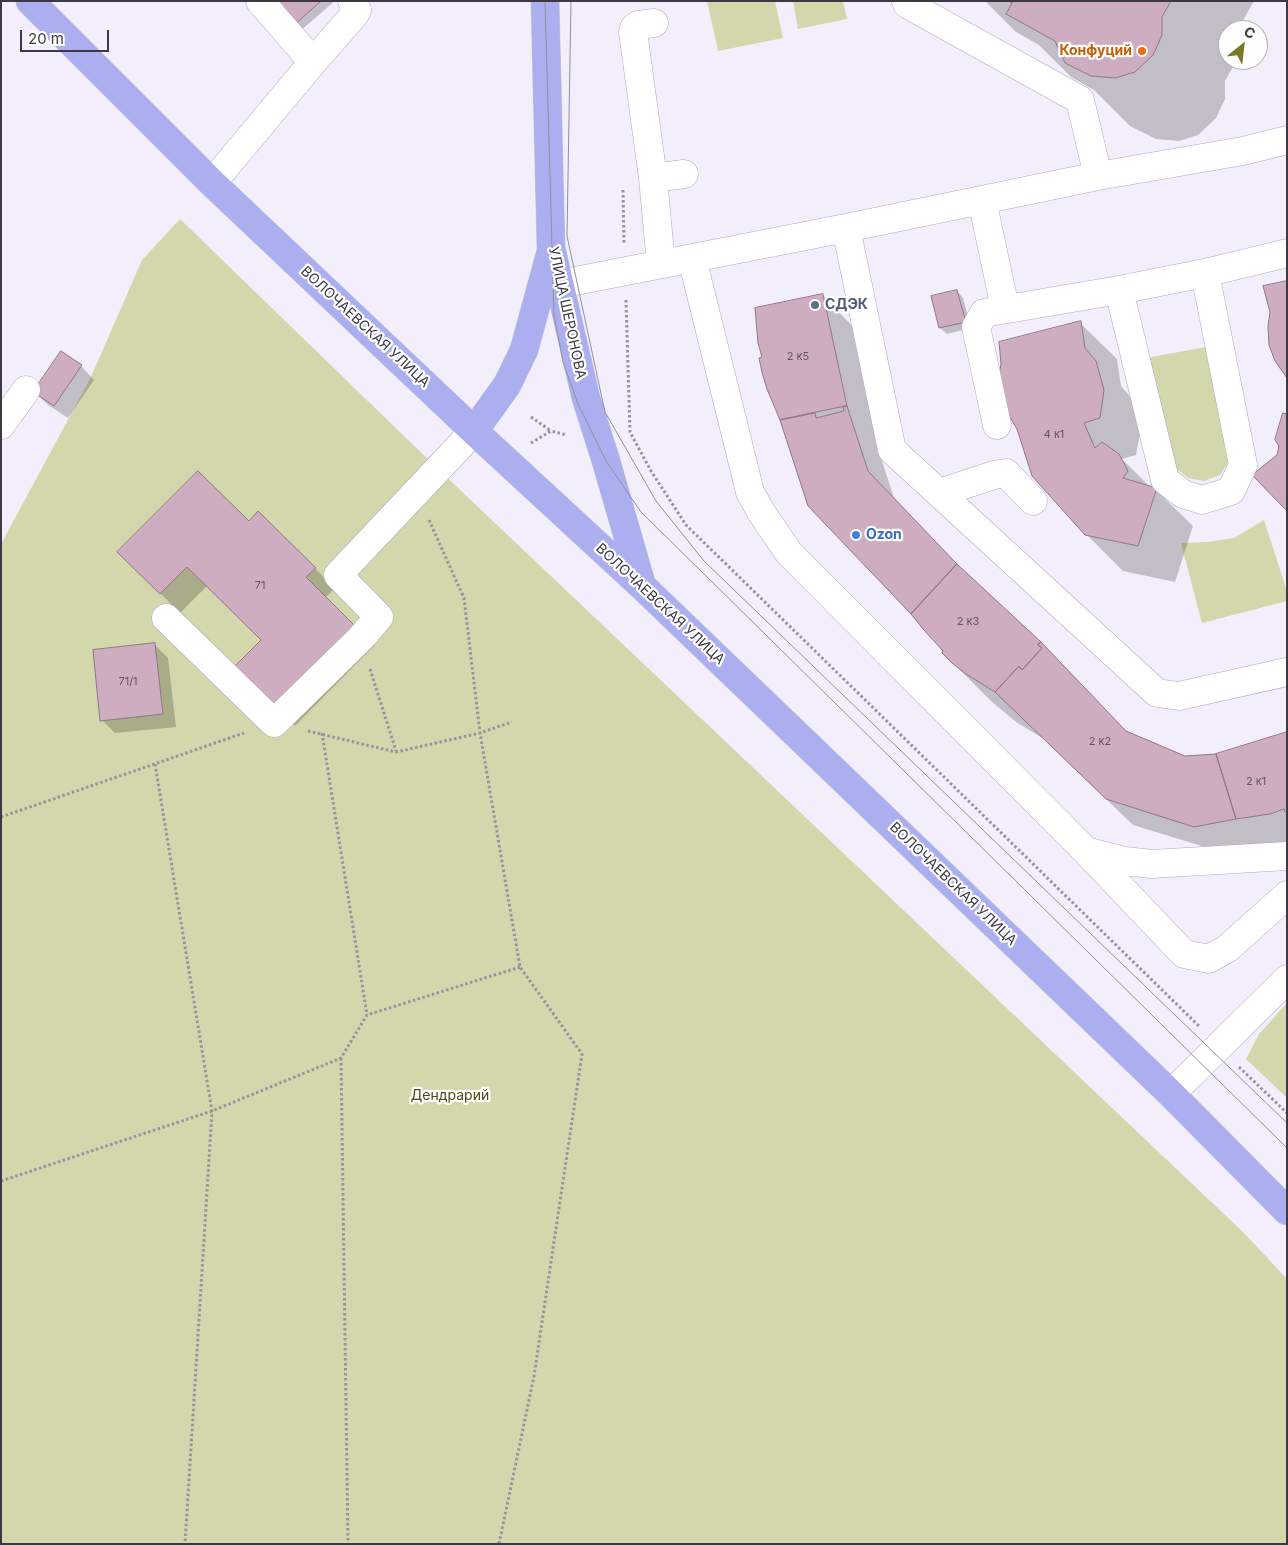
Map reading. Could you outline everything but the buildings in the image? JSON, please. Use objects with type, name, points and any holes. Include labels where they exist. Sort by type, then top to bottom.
[{"type":"main road","name":"ВОЛОЧАЕВСКАЯ УЛИЦА","points":[[30,1],[212,183],[474,431],[642,586],[1171,1094],[1287,1211]]},
{"type":"main road","name":"УЛИЦА ШЕРОНОВА","points":[[545,1],[551,248],[586,398],[642,586]]},
{"type":"main road","points":[[474,431],[507,385],[524,350],[551,248]]},
{"type":"street","points":[[260,1],[312,62]]},
{"type":"street","points":[[212,183],[312,62],[355,14],[357,10],[352,1]]},
{"type":"street","points":[[906,1],[907,4],[1080,100],[1098,176]]},
{"type":"street","points":[[654,23],[638,25],[634,28],[633,32],[653,178],[661,264]]},
{"type":"street","points":[[560,284],[1098,176],[1243,151],[1287,140]]},
{"type":"street","points":[[653,178],[684,174]]},
{"type":"street","points":[[982,200],[1005,308]]},
{"type":"street","points":[[846,228],[892,450],[1157,693],[1179,696],[1287,672]]},
{"type":"street","points":[[997,425],[976,327],[984,313],[1205,273],[1287,253]]},
{"type":"street","points":[[692,258],[750,492],[761,512],[789,553],[1086,851],[1184,954],[1209,959],[1216,955],[1228,948],[1287,894]]},
{"type":"street","points":[[1119,290],[1165,480],[1183,494],[1202,500],[1231,491],[1243,465],[1205,273]]},
{"type":"street","points":[[1,425],[26,390]]},
{"type":"street","points":[[166,618],[274,723],[360,639],[379,617],[338,575],[474,431]]},
{"type":"street","points":[[939,493],[994,475],[1006,473],[1033,501]]},
{"type":"street","points":[[1086,851],[1124,861],[1152,864],[1287,856]]},
{"type":"street","points":[[1171,1094],[1287,979]]},
{"type":"path","points":[[531,417],[551,431],[573,436]]},
{"type":"path","points":[[531,443],[551,431]]},
{"type":"path","points":[[417,492],[464,598],[480,733],[520,967],[582,1054],[534,1376],[499,1544]]},
{"type":"path","points":[[360,639],[396,752]]},
{"type":"path","points":[[1,816],[274,723],[396,752],[480,733],[512,722]]},
{"type":"path","points":[[322,734],[367,1015],[341,1058],[348,1544]]},
{"type":"path","points":[[155,764],[212,1111],[185,1544]]},
{"type":"path","points":[[367,1015],[520,967]]},
{"type":"path","points":[[1,1181],[212,1111],[341,1058]]},
{"type":"path","points":[[1239,1067],[1287,1113]]},
{"type":"green space","points":[[707,1],[775,1],[783,38],[718,51]]},
{"type":"green space","points":[[793,1],[843,1],[847,19],[798,29]]},
{"type":"green space","name":"Дендрарий","points":[[180,219],[438,469],[1244,1233],[1287,1279],[1287,1544],[1,1544],[1,544],[91,377],[142,260]]},
{"type":"green space","points":[[1206,347],[1229,461],[1220,475],[1204,481],[1188,478],[1174,467],[1146,358]]},
{"type":"green space","points":[[1264,520],[1287,591],[1287,601],[1202,623],[1181,543],[1234,538]]},
{"type":"green space","points":[[1287,1003],[1287,1098],[1246,1059],[1259,1034]]},
{"type":"tram line","points":[[545,1],[554,315],[563,362],[578,404],[606,461],[641,512],[1287,1148]]},
{"type":"tram line","points":[[571,1],[567,236],[605,412],[656,501],[704,561],[1287,1123]]},
{"type":"place","name":"Конфуций","points":[[1142,51]]},
{"type":"place","name":"СДЭК","points":[[815,305]]},
{"type":"place","name":"Ozon","points":[[856,535]]}]
